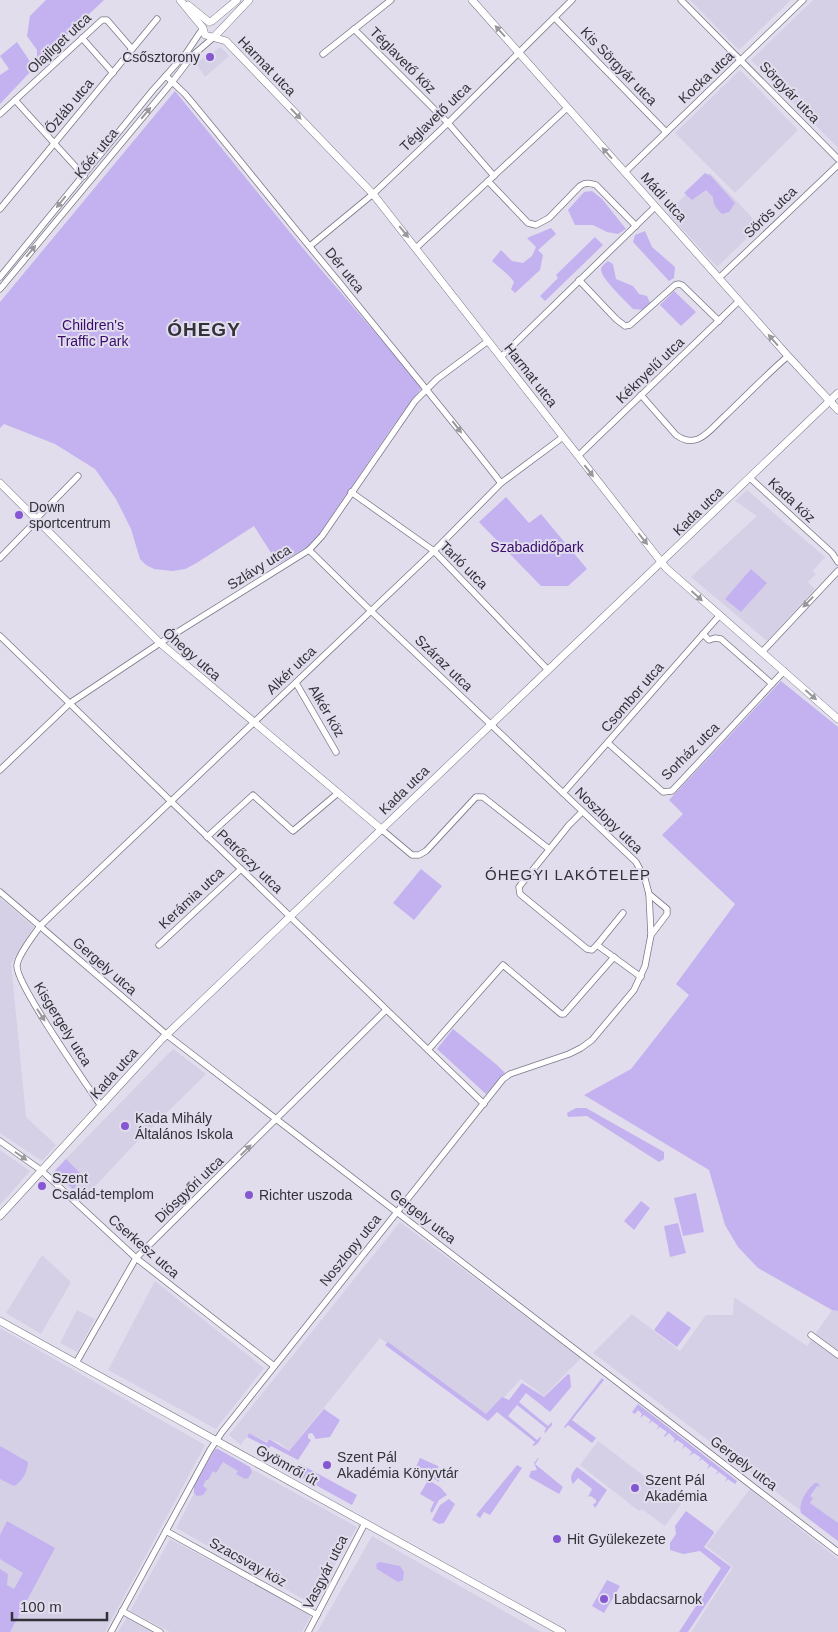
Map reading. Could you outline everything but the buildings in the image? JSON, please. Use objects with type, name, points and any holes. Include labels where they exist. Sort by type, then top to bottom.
[{"type":"street","name":"Harmat utca","points":[[181,0],[210,22],[218,25],[216,34]]},
{"type":"street","name":"Harmat utca","points":[[181,0],[208,37],[216,34]]},
{"type":"street","points":[[203,28],[237,0]]},
{"type":"street","points":[[216,34],[249,0]]},
{"type":"street","points":[[322,54],[391,0]]},
{"type":"street","name":"Mádi utca","points":[[472,0],[838,410]]},
{"type":"street","name":"Téglavető utca","points":[[310,246],[373,194],[448,123],[572,0]]},
{"type":"street","name":"Sörgyár utca","points":[[681,0],[838,159]]},
{"type":"street","name":"Kocka utca","points":[[625,172],[803,0]]},
{"type":"street","name":"Kis Sörgyár utca","points":[[554,18],[666,132]]},
{"type":"street","name":"Olajliget utca","points":[[0,114],[99,22],[105,19],[132,49]]},
{"type":"street","name":"Őzláb utca","points":[[0,209],[157,19]]},
{"type":"street","name":"Kőér utca","points":[[0,277],[194,43],[203,28]]},
{"type":"street","name":"Téglavető köz","points":[[354,29],[448,123],[494,176]]},
{"type":"street","name":"Harmat utca","points":[[216,34],[226,41],[373,194],[666,568],[838,719]]},
{"type":"street","name":"Kőér utca","points":[[0,289],[192,56],[216,34]]},
{"type":"street","points":[[82,38],[112,73]]},
{"type":"street","name":"Dér utca","points":[[166,76],[173,81],[427,388],[501,483]]},
{"type":"street","points":[[14,100],[83,175],[90,180]]},
{"type":"street","points":[[416,248],[567,108]]},
{"type":"street","name":"Sörös utca","points":[[719,278],[838,165]]},
{"type":"street","points":[[488,181],[528,223],[536,225],[549,218],[580,186],[590,182],[596,185],[636,226]]},
{"type":"street","points":[[500,357],[655,207]]},
{"type":"street","points":[[579,280],[616,320],[625,326],[630,325],[674,285],[679,284],[718,321]]},
{"type":"street","name":"Kéknyelű utca","points":[[578,456],[739,301]]},
{"type":"street","name":"Szlávy utca","points":[[0,770],[70,703],[160,643],[310,550],[322,536],[415,401],[437,379],[488,341]]},
{"type":"street","points":[[641,395],[676,435],[681,439],[696,440],[717,424],[788,356]]},
{"type":"street","name":"Kada utca","points":[[0,1216],[167,1035],[838,394]]},
{"type":"street","name":"Alkér utca","points":[[40,926],[434,551],[501,483],[563,436]]},
{"type":"street","points":[[0,558],[78,476]]},
{"type":"street","name":"Kada köz","points":[[750,478],[832,553],[838,562]]},
{"type":"street","name":"Óhegy utca","points":[[0,483],[160,643],[381,829]]},
{"type":"street","name":"Tarló utca","points":[[351,492],[434,551],[548,670]]},
{"type":"street","name":"Száraz utca","points":[[310,550],[371,611],[562,793]]},
{"type":"street","points":[[762,652],[838,571]]},
{"type":"street","name":"Csombor utca","points":[[562,793],[719,616]]},
{"type":"street","points":[[703,634],[709,640],[721,639],[772,684]]},
{"type":"street","name":"Petrőczy utca","points":[[0,636],[484,1104]]},
{"type":"street","name":"Sorház utca","points":[[608,743],[664,792],[672,791],[784,672]]},
{"type":"street","name":"Alkér köz","points":[[296,683],[336,752]]},
{"type":"street","points":[[208,837],[253,795],[293,831],[338,793]]},
{"type":"street","name":"Noszlopy utca","points":[[111,1632],[216,1440],[503,1079],[510,1074],[569,1054],[592,1040],[634,990],[641,977],[651,935],[649,894],[645,879],[636,862],[562,793]]},
{"type":"street","points":[[381,829],[412,855],[419,855],[426,851],[476,797],[483,797],[549,849]]},
{"type":"street","points":[[582,812],[519,887],[520,894],[587,949],[592,950],[623,913]]},
{"type":"street","name":"Kerámia utca","points":[[159,945],[241,869]]},
{"type":"street","name":"Gergely utca","points":[[0,892],[167,1035],[838,1552]]},
{"type":"street","name":"Noszlopy utca","points":[[649,894],[667,909],[667,914],[651,935]]},
{"type":"street","name":"Kisgergely utca","points":[[40,926],[18,960],[17,971],[35,1006],[101,1106]]},
{"type":"street","points":[[597,945],[641,977]]},
{"type":"street","points":[[428,1050],[503,965],[561,1014],[564,1014],[614,957]]},
{"type":"street","name":"Diósgyőri utca","points":[[76,1363],[136,1258],[386,1010]]},
{"type":"street","name":"Cserkesz utca","points":[[0,1142],[42,1171],[136,1258],[274,1366]]},
{"type":"street","name":"Gyömrői út","points":[[0,1321],[562,1632]]},
{"type":"street","points":[[810,1335],[838,1355]]},
{"type":"street","name":"Vasgyár utca","points":[[308,1632],[365,1523]]},
{"type":"street","name":"Szacsvay köz","points":[[166,1530],[317,1614]]},
{"type":"street","points":[[122,1611],[160,1632]]},
{"type":"shaded area","points":[[690,0],[791,0],[739,50]]},
{"type":"shaded area","points":[[813,0],[838,0],[838,148],[751,60]]},
{"type":"shaded area","points":[[221,47],[229,56],[205,77],[196,63]]},
{"type":"shaded area","points":[[740,70],[798,130],[735,193],[675,133]]},
{"type":"shaded area","points":[[710,173],[760,226],[717,267],[667,212]]},
{"type":"shaded area","points":[[747,490],[825,557],[813,571],[816,574],[808,582],[815,589],[767,641],[691,577],[757,516],[735,501]]},
{"type":"shaded area","points":[[0,898],[34,927],[11,963],[26,1117],[56,1145],[42,1161],[0,1133]]},
{"type":"shaded area","name":"Kada Mihály Általános Iskola","points":[[173,1049],[206,1074],[129,1150],[82,1200],[53,1172]]},
{"type":"shaded area","points":[[0,1150],[30,1171],[0,1205]]},
{"type":"shaded area","points":[[400,1222],[581,1358],[544,1396],[521,1379],[487,1416],[380,1338],[289,1451],[280,1443],[269,1439],[267,1442],[249,1433],[241,1445],[229,1435]]},
{"type":"shaded area","points":[[42,1255],[71,1282],[41,1334],[6,1313]]},
{"type":"shaded area","points":[[155,1281],[264,1368],[216,1429],[108,1370]]},
{"type":"shaded area","points":[[734,1297],[807,1346],[832,1310],[838,1311],[838,1539],[593,1353],[632,1314],[680,1351],[706,1315],[733,1315]]},
{"type":"shaded area","points":[[77,1310],[95,1319],[77,1352],[60,1343]]},
{"type":"shaded area","points":[[0,1328],[205,1445],[105,1632],[0,1632]]},
{"type":"shaded area","name":"Szent Pál Akadémia","points":[[598,1441],[681,1504],[665,1526],[642,1509],[639,1511],[580,1465]]},
{"type":"shaded area","points":[[217,1450],[357,1527],[312,1604],[176,1528]]},
{"type":"shaded area","points":[[750,1489],[838,1559],[838,1632],[691,1632],[733,1567],[706,1546]]},
{"type":"shaded area","points":[[372,1536],[541,1632],[317,1632]]},
{"type":"shaded area","points":[[170,1539],[311,1615],[302,1632],[170,1632],[130,1611]]},
{"type":"shaded area","points":[[127,1617],[152,1632],[118,1632]]},
{"type":"green space","points":[[46,0],[104,0],[37,63],[37,50],[27,36],[30,16]]},
{"type":"green space","points":[[17,42],[33,66],[31,71],[0,104],[0,75],[9,69],[0,56]]},
{"type":"green space","name":"Children's Traffic Park","points":[[175,91],[306,252],[422,387],[320,533],[307,547],[278,564],[254,526],[185,569],[173,571],[154,569],[140,559],[131,529],[116,499],[95,469],[55,444],[4,424],[0,428],[0,302]]},
{"type":"green space","points":[[705,173],[711,176],[735,203],[729,212],[722,214],[715,206],[713,197],[706,190],[692,200],[684,193]]},
{"type":"green space","points":[[592,191],[602,199],[626,229],[618,234],[607,232],[593,225],[575,225],[568,210],[584,192]]},
{"type":"green space","points":[[551,228],[556,234],[538,250],[543,255],[540,270],[515,293],[511,289],[514,282],[492,261],[501,250],[512,261],[523,263],[532,256],[536,247],[527,238]]},
{"type":"green space","points":[[645,231],[652,247],[675,267],[674,278],[669,281],[633,242],[635,235]]},
{"type":"green space","points":[[595,237],[603,245],[545,301],[540,296],[558,278],[556,275]]},
{"type":"green space","points":[[608,261],[613,264],[616,279],[633,286],[639,294],[647,296],[650,303],[644,310],[633,309],[605,278],[601,269]]},
{"type":"green space","points":[[674,291],[696,312],[681,326],[660,305]]},
{"type":"green space","name":"Szabadidőpark","points":[[506,497],[529,523],[541,514],[587,569],[568,586],[541,586],[479,522]]},
{"type":"green space","points":[[751,569],[767,583],[741,612],[725,599]]},
{"type":"green space","points":[[781,681],[838,727],[838,1311],[832,1310],[758,1268],[738,1247],[725,1225],[709,1170],[584,1095],[631,1069],[689,995],[676,984],[735,904],[662,835],[683,814],[669,800]]},
{"type":"green space","points":[[421,869],[442,886],[414,920],[393,903]]},
{"type":"green space","points":[[453,1029],[505,1073],[486,1094],[437,1049]]},
{"type":"green space","points":[[576,1108],[586,1108],[664,1152],[664,1159],[659,1162],[587,1116],[568,1117],[567,1113]]},
{"type":"green space","points":[[66,1159],[84,1177],[73,1189],[54,1172]]},
{"type":"green space","points":[[696,1193],[704,1232],[683,1236],[674,1198]]},
{"type":"green space","points":[[641,1201],[650,1208],[634,1230],[624,1221]]},
{"type":"green space","points":[[678,1223],[686,1253],[670,1257],[664,1226]]},
{"type":"green space","points":[[668,1311],[691,1328],[677,1347],[654,1330]]},
{"type":"green space","points":[[388,1342],[486,1414],[502,1397],[509,1400],[522,1383],[544,1397],[568,1374],[570,1375],[571,1387],[550,1412],[526,1393],[519,1402],[548,1426],[552,1422],[552,1425],[544,1433],[546,1428],[517,1405],[508,1416],[537,1440],[541,1436],[536,1445],[532,1446],[535,1442],[497,1412],[488,1421],[385,1345]]},
{"type":"green space","points":[[602,1378],[604,1380],[572,1420],[596,1438],[592,1443],[568,1425],[564,1427]]},
{"type":"green space","points":[[638,1404],[737,1481],[735,1484],[728,1479],[725,1482],[727,1478],[719,1472],[715,1475],[718,1471],[711,1466],[707,1469],[709,1465],[702,1459],[698,1462],[701,1458],[694,1453],[689,1456],[692,1452],[685,1446],[682,1450],[684,1445],[677,1440],[673,1443],[675,1439],[669,1433],[665,1437],[667,1432],[660,1427],[656,1430],[659,1426],[652,1421],[648,1424],[651,1420],[644,1415],[640,1418],[642,1414],[638,1410],[635,1414],[632,1412]]},
{"type":"green space","points":[[324,1409],[340,1420],[330,1437],[315,1439],[312,1433],[308,1434],[308,1438],[311,1440],[298,1460],[271,1446],[269,1448],[247,1437],[249,1433],[267,1443],[269,1439],[289,1451]]},
{"type":"green space","points":[[0,1446],[28,1462],[24,1476],[14,1486],[0,1479]]},
{"type":"green space","points":[[215,1449],[250,1467],[252,1472],[245,1479],[236,1474],[238,1471],[223,1462],[216,1473],[213,1471],[208,1480],[206,1480],[203,1486],[207,1489],[203,1495],[197,1496],[194,1493],[194,1486]]},
{"type":"green space","points":[[420,1458],[438,1466],[439,1482],[416,1467]]},
{"type":"green space","points":[[538,1458],[535,1464],[563,1487],[559,1494],[529,1477],[531,1471],[537,1470],[534,1463]]},
{"type":"green space","points":[[300,1464],[357,1495],[352,1505],[294,1473]]},
{"type":"green space","points":[[517,1465],[522,1468],[490,1515],[484,1512],[480,1518],[476,1515]]},
{"type":"green space","points":[[577,1467],[607,1490],[595,1508],[593,1504],[596,1503],[596,1500],[591,1496],[588,1497],[592,1489],[578,1478],[573,1484],[572,1482],[572,1475]]},
{"type":"green space","points":[[424,1477],[440,1487],[447,1495],[439,1500],[432,1513],[430,1511],[434,1502],[420,1494],[427,1482]]},
{"type":"green space","points":[[815,1483],[818,1483],[820,1487],[817,1486],[810,1496],[813,1498],[810,1503],[838,1523],[838,1541],[801,1513],[800,1509],[804,1496]]},
{"type":"green space","points":[[449,1499],[455,1504],[444,1523],[439,1524],[432,1520],[440,1505]]},
{"type":"green space","points":[[686,1511],[714,1533],[704,1547],[731,1567],[688,1632],[679,1632],[721,1568],[700,1551],[683,1554],[670,1550],[670,1543],[676,1534],[675,1526]]},
{"type":"green space","points":[[7,1521],[55,1548],[10,1632],[0,1632],[0,1569],[8,1574],[7,1585],[14,1589],[23,1573],[0,1559],[0,1535]]},
{"type":"green space","points":[[380,1562],[400,1566],[404,1572],[403,1580],[398,1582],[377,1569],[376,1564]]},
{"type":"green space","points":[[607,1580],[620,1586],[604,1613],[592,1606]]},
{"type":"place","name":"Csősztorony","points":[[210,57]]},
{"type":"place","name":"Down sportcentrum","points":[[19,515]]},
{"type":"place","name":"Kada Mihály Általános Iskola","points":[[125,1126]]},
{"type":"place","name":"Szent Család-templom","points":[[42,1186]]},
{"type":"place","name":"Richter uszoda","points":[[249,1195]]},
{"type":"place","name":"Szent Pál Akadémia Könyvtár","points":[[327,1465]]},
{"type":"place","name":"Szent Pál Akadémia","points":[[635,1488]]},
{"type":"place","name":"Hit Gyülekezete","points":[[557,1539]]},
{"type":"place","name":"Labdacsarnok","points":[[604,1599]]},
{"type":"district","name":"ÓHEGY","points":[[204,329]]},
{"type":"district","name":"ÓHEGYI LAKÓTELEP","points":[[568,874]]}]
